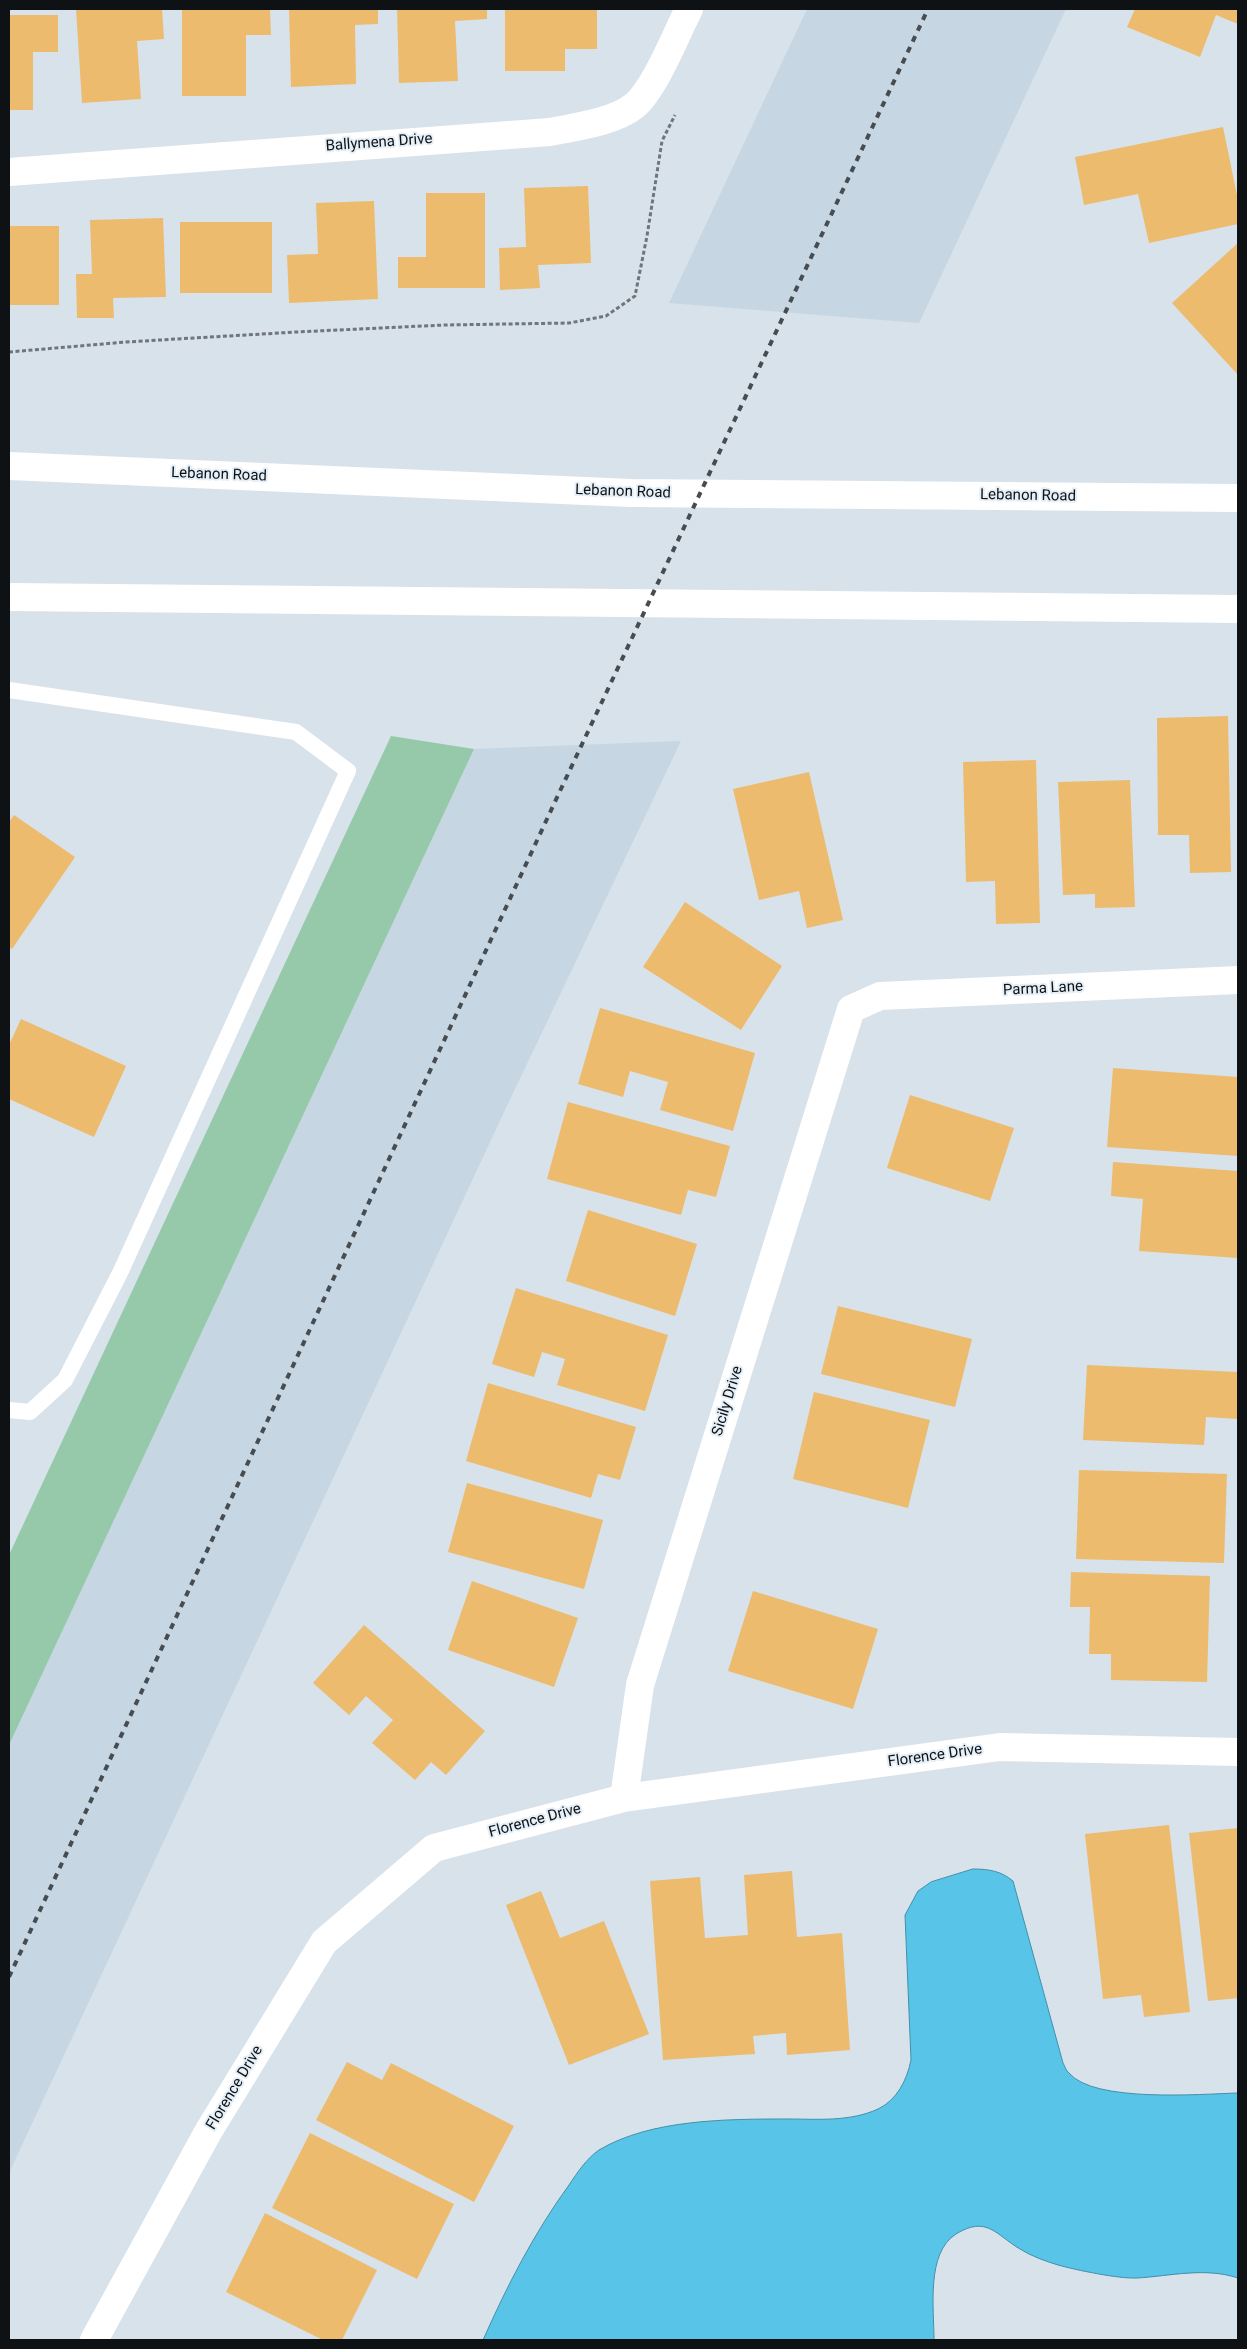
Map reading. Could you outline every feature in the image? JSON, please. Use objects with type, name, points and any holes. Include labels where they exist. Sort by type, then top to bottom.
[{"type":"street","name":"Ballymena Drive","points":[[9,172],[550,132],[586,125],[634,106],[648,90],[689,9]]},
{"type":"street","name":"Lebanon Road","points":[[9,466],[631,493],[1238,498]]},
{"type":"street","points":[[9,597],[1238,609]]},
{"type":"street","name":"Parma Lane","points":[[851,1009],[880,996],[1238,980]]},
{"type":"street","name":"Sicily Drive","points":[[624,1798],[640,1685],[851,1009]]},
{"type":"street","name":"Florence Drive","points":[[94,2340],[208,2132],[324,1942],[434,1848],[624,1798],[1000,1747],[1238,1752]]},
{"type":"lane","points":[[9,690],[296,732],[348,771],[124,1264],[65,1380],[30,1412],[9,1410]]},
{"type":"path","points":[[9,352],[126,342],[296,332],[444,325],[569,323],[606,316],[635,296],[647,236],[662,141],[675,114]]},
{"type":"shaded area","points":[[807,9],[1066,9],[919,323],[669,303]]},
{"type":"shaded area","points":[[681,741],[505,1110],[9,2173],[9,1745],[474,749]]},
{"type":"green space","points":[[391,736],[474,749],[9,1745],[9,1555]]},
{"type":"water","points":[[973,1869],[994,1871],[1013,1881],[1063,2063],[1069,2073],[1082,2083],[1124,2093],[1175,2095],[1238,2093],[1238,2278],[1213,2273],[1188,2273],[1129,2278],[1086,2272],[1038,2258],[1020,2249],[991,2229],[976,2226],[956,2234],[946,2243],[940,2254],[934,2282],[934,2340],[483,2340],[512,2280],[544,2222],[579,2171],[590,2157],[599,2150],[642,2132],[666,2127],[716,2121],[845,2118],[878,2109],[891,2100],[904,2082],[911,2060],[905,1915],[918,1891],[931,1882]]},
{"type":"building","points":[[76,9],[162,9],[164,39],[137,41],[141,99],[82,103]]},
{"type":"building","points":[[182,9],[270,9],[271,35],[246,35],[246,96],[182,96]]},
{"type":"building","points":[[289,9],[378,9],[378,24],[355,25],[356,84],[291,87]]},
{"type":"building","points":[[397,9],[487,9],[487,19],[455,21],[458,81],[399,83]]},
{"type":"building","points":[[505,9],[597,9],[597,49],[565,49],[565,71],[505,71]]},
{"type":"building","points":[[1135,9],[1238,9],[1238,24],[1216,15],[1200,57],[1127,27]]},
{"type":"building","points":[[9,15],[58,15],[58,52],[33,52],[33,110],[9,110]]},
{"type":"building","points":[[1223,127],[1238,200],[1238,224],[1149,243],[1138,194],[1084,205],[1075,157]]},
{"type":"building","points":[[588,186],[591,263],[538,265],[540,288],[500,290],[499,248],[526,247],[524,188]]},
{"type":"building","points":[[426,193],[485,193],[485,288],[398,288],[398,257],[426,257]]},
{"type":"building","points":[[374,201],[378,299],[289,303],[287,255],[318,254],[316,203]]},
{"type":"building","points":[[163,218],[166,297],[113,298],[114,318],[77,318],[76,274],[92,274],[90,220]]},
{"type":"building","points":[[180,222],[272,222],[272,293],[180,293]]},
{"type":"building","points":[[9,226],[59,226],[59,305],[9,305]]},
{"type":"building","points":[[1238,243],[1238,375],[1172,303]]},
{"type":"building","points":[[1228,716],[1231,872],[1190,873],[1189,835],[1158,835],[1157,718]]},
{"type":"building","points":[[1036,760],[1040,923],[996,924],[995,881],[966,882],[963,762]]},
{"type":"building","points":[[809,772],[843,920],[807,928],[799,891],[759,900],[733,789]]},
{"type":"building","points":[[1130,780],[1135,907],[1095,908],[1095,894],[1063,895],[1058,782]]},
{"type":"building","points":[[14,815],[75,857],[12,949],[9,947],[9,822]]},
{"type":"building","points":[[685,902],[782,966],[741,1030],[643,967]]},
{"type":"building","points":[[600,1008],[755,1053],[733,1131],[660,1110],[668,1082],[630,1071],[623,1097],[578,1084]]},
{"type":"building","points":[[21,1019],[126,1066],[94,1137],[9,1099],[9,1045]]},
{"type":"building","points":[[1113,1068],[1238,1077],[1238,1156],[1107,1147]]},
{"type":"building","points":[[910,1095],[1014,1128],[990,1201],[887,1168]]},
{"type":"building","points":[[568,1102],[730,1146],[716,1197],[688,1190],[681,1215],[547,1179]]},
{"type":"building","points":[[1113,1162],[1238,1171],[1238,1258],[1139,1251],[1143,1199],[1111,1196]]},
{"type":"building","points":[[588,1210],[697,1244],[675,1316],[566,1281]]},
{"type":"building","points":[[516,1288],[668,1335],[645,1411],[557,1385],[565,1359],[542,1352],[534,1377],[492,1364]]},
{"type":"building","points":[[838,1306],[972,1339],[955,1407],[821,1374]]},
{"type":"building","points":[[1087,1365],[1238,1372],[1238,1419],[1206,1417],[1204,1445],[1083,1440]]},
{"type":"building","points":[[488,1383],[636,1427],[620,1480],[598,1474],[591,1498],[466,1461]]},
{"type":"building","points":[[814,1392],[930,1420],[908,1508],[793,1479]]},
{"type":"building","points":[[1079,1470],[1227,1474],[1224,1563],[1076,1559]]},
{"type":"building","points":[[467,1483],[603,1520],[584,1589],[448,1552]]},
{"type":"building","points":[[1071,1572],[1210,1576],[1207,1682],[1111,1680],[1111,1654],[1089,1654],[1090,1607],[1070,1607]]},
{"type":"building","points":[[472,1581],[578,1618],[554,1687],[448,1650]]},
{"type":"building","points":[[753,1591],[878,1629],[853,1709],[728,1671]]},
{"type":"building","points":[[364,1625],[485,1731],[446,1775],[431,1762],[415,1780],[372,1743],[393,1720],[366,1696],[349,1715],[313,1683]]},
{"type":"building","points":[[1169,1825],[1190,2012],[1144,2017],[1141,1995],[1103,1999],[1085,1834]]},
{"type":"building","points":[[1238,1828],[1238,1998],[1208,2001],[1189,1833]]},
{"type":"building","points":[[792,1871],[797,1937],[842,1933],[850,2050],[787,2055],[786,2033],[753,2036],[755,2054],[663,2060],[650,1881],[700,1877],[705,1938],[748,1935],[744,1875]]},
{"type":"building","points":[[541,1891],[560,1938],[604,1921],[649,2034],[569,2065],[506,1905]]},
{"type":"building","points":[[347,2062],[382,2080],[391,2063],[514,2126],[474,2202],[316,2120]]},
{"type":"building","points":[[310,2133],[454,2204],[417,2279],[272,2208]]},
{"type":"building","points":[[265,2213],[377,2270],[342,2340],[323,2340],[226,2292]]},
{"type":"railway","points":[[9,1977],[560,791],[928,9]]}]
